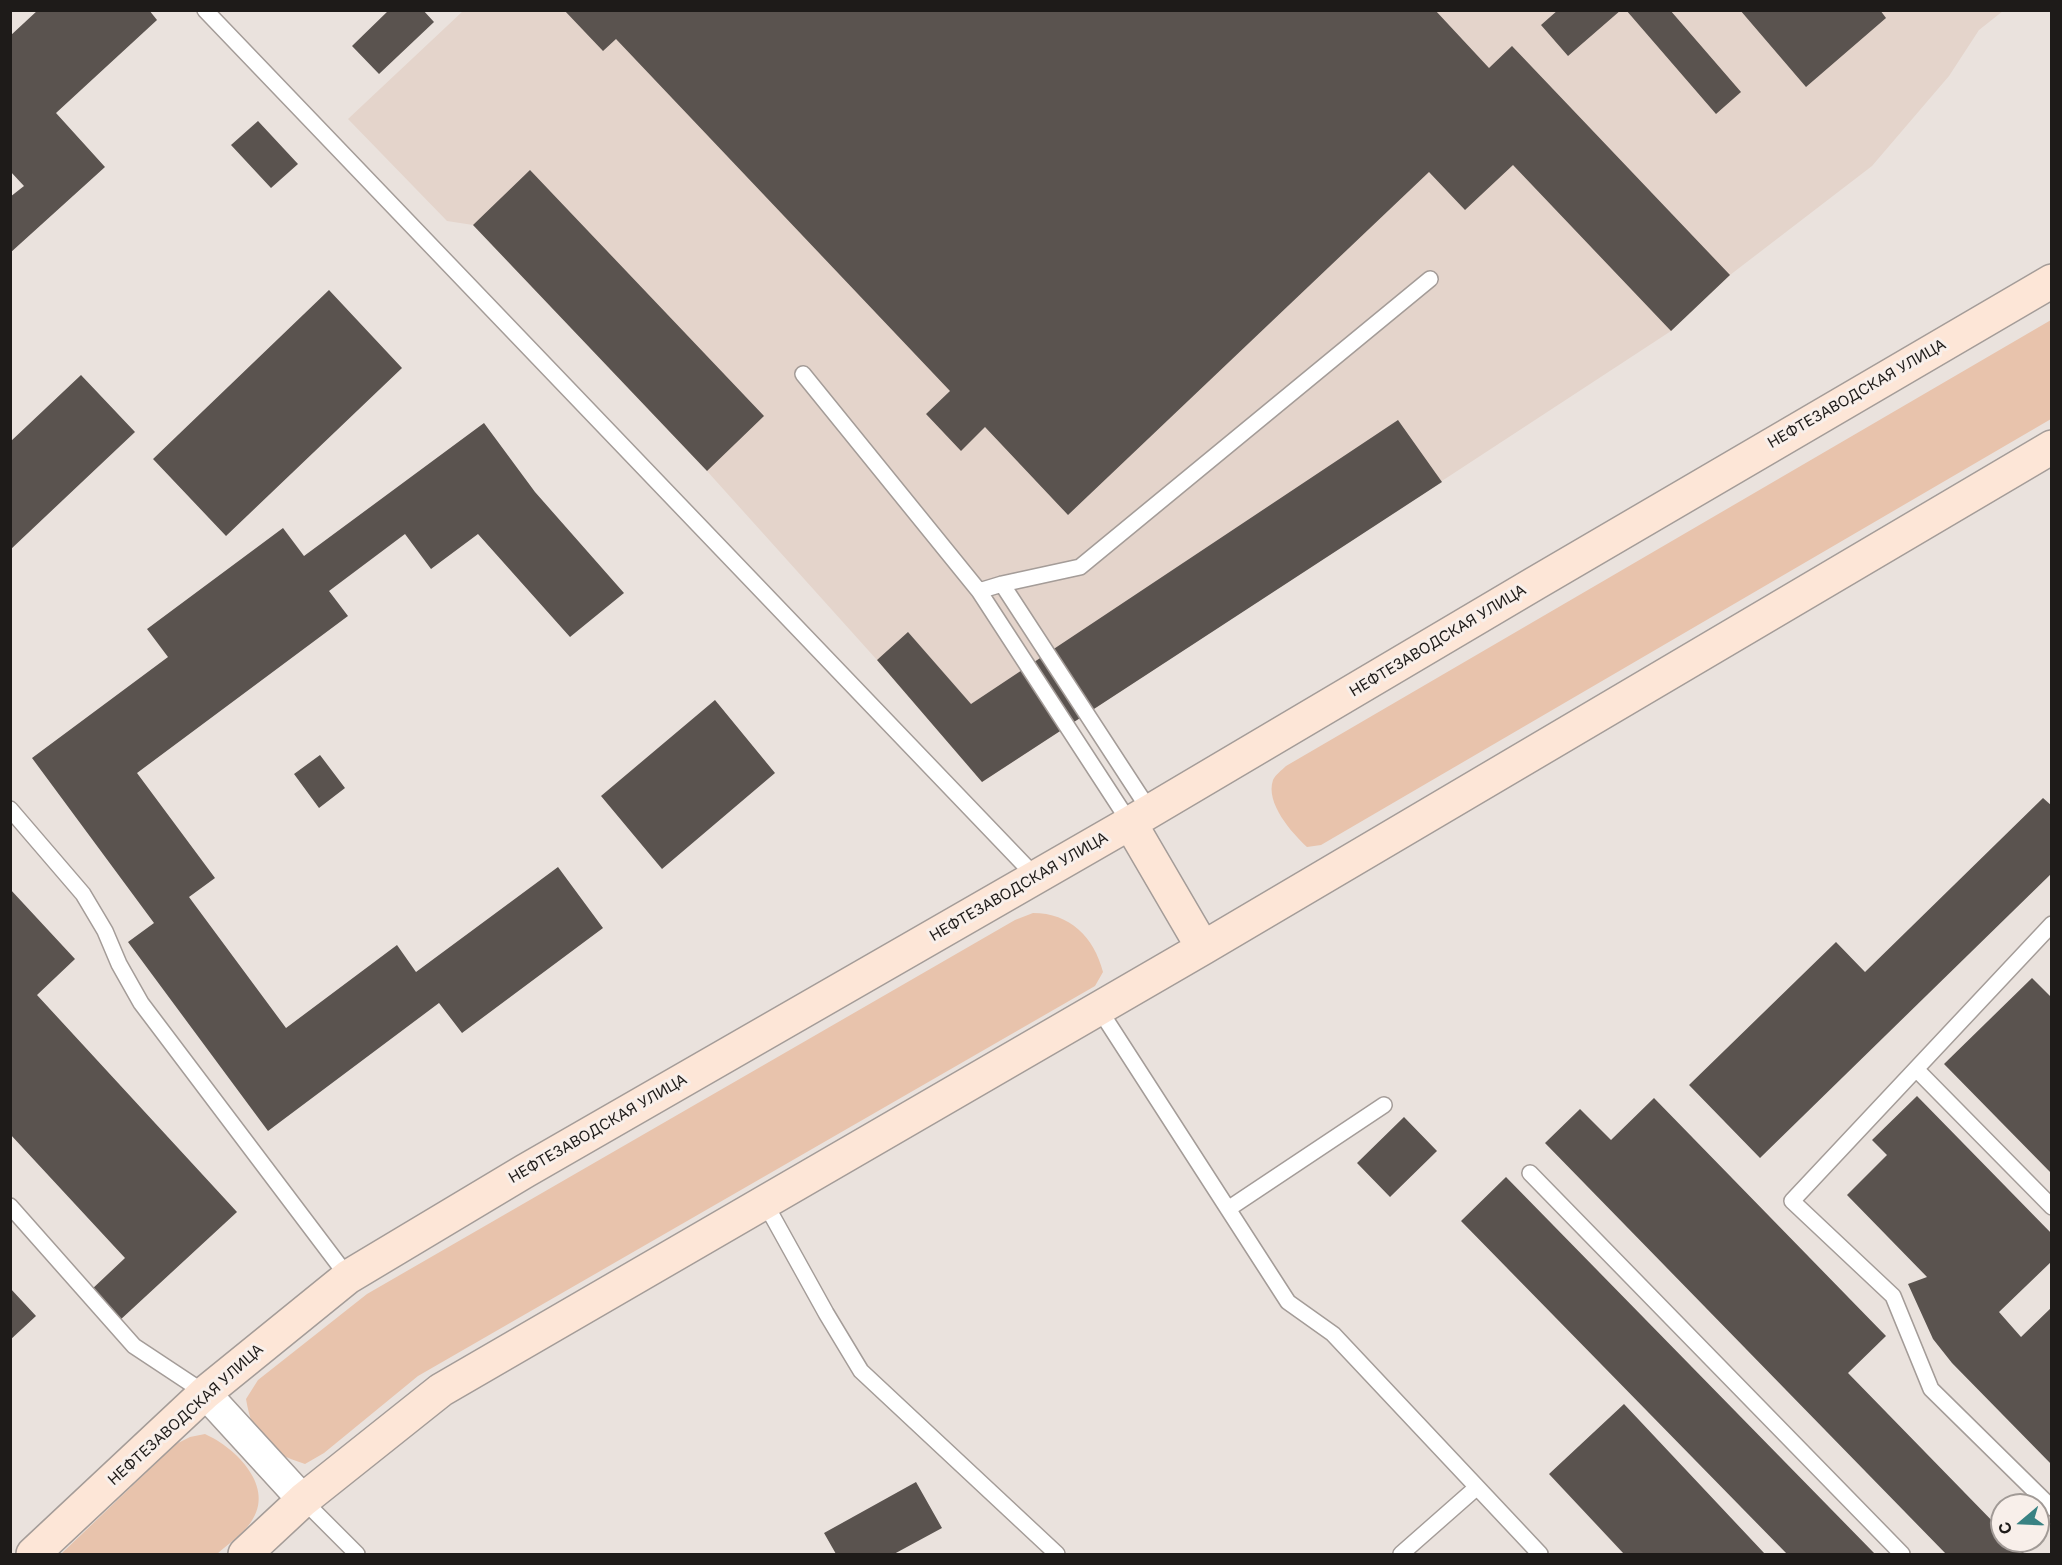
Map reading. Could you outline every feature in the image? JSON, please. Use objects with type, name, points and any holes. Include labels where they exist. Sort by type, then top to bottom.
[{"type":"main road","name":"НЕФТЕЗАВОДСКАЯ УЛИЦА","points":[[33,1554],[205,1394],[348,1277],[525,1170],[1140,817],[2052,281]]},
{"type":"main road","points":[[245,1554],[303,1500],[441,1390],[1099,1009],[2052,447]]},
{"type":"main road","points":[[1140,817],[1203,948]]},
{"type":"street","points":[[205,1394],[303,1500]]},
{"type":"lane","points":[[205,10],[1036,877]]},
{"type":"lane","points":[[979,591],[1080,567],[1430,279]]},
{"type":"lane","points":[[803,374],[979,591],[1140,817]]},
{"type":"lane","points":[[1002,584],[1140,817]]},
{"type":"lane","points":[[10,809],[83,894],[105,931],[119,964],[141,1003],[348,1277]]},
{"type":"lane","points":[[2052,924],[1792,1201],[1893,1296],[1931,1389],[2052,1508]]},
{"type":"lane","points":[[1099,1009],[1288,1302],[1333,1334],[1540,1554]]},
{"type":"lane","points":[[1916,1069],[2052,1207]]},
{"type":"lane","points":[[1228,1209],[1384,1105]]},
{"type":"lane","points":[[1530,1173],[1902,1554]]},
{"type":"lane","points":[[765,1203],[861,1371],[1057,1554]]},
{"type":"lane","points":[[10,1206],[134,1346],[205,1394]]},
{"type":"lane","points":[[1401,1554],[1476,1488]]},
{"type":"lane","points":[[303,1500],[357,1554]]},
{"type":"shaded area","points":[[463,11],[2003,11],[1979,30],[1949,76],[1872,166],[1730,275],[1671,331],[982,782],[877,660],[707,471],[473,225],[447,221],[348,119]]},
{"type":"shaded area","points":[[2051,320],[2051,419],[1321,845],[1307,847],[1281,817],[1276,808],[1272,789],[1274,778],[1286,766]]},
{"type":"shaded area","points":[[1033,913],[1058,917],[1069,922],[1087,938],[1099,959],[1103,972],[1095,986],[418,1376],[324,1453],[305,1464],[271,1449],[257,1434],[246,1399],[258,1380],[367,1294],[1015,920]]},
{"type":"shaded area","points":[[205,1434],[217,1440],[240,1459],[256,1482],[259,1495],[257,1509],[251,1522],[240,1535],[217,1554],[61,1554],[176,1444],[190,1437]]},
{"type":"building","points":[[38,10],[149,10],[157,20],[56,113],[105,167],[10,253],[10,197],[24,186],[10,171],[10,36]]},
{"type":"building","points":[[389,10],[423,10],[434,22],[379,74],[352,46]]},
{"type":"building","points":[[564,10],[1435,10],[1489,68],[1512,46],[1730,275],[1671,331],[1513,165],[1465,210],[1429,172],[1068,515],[985,427],[961,451],[926,414],[950,391],[616,39],[603,51]]},
{"type":"building","points":[[1558,10],[1621,10],[1568,56],[1541,25]]},
{"type":"building","points":[[1626,10],[1670,10],[1741,92],[1716,114]]},
{"type":"building","points":[[1740,10],[1880,10],[1886,18],[1806,87]]},
{"type":"building","points":[[258,121],[298,164],[271,188],[231,145]]},
{"type":"building","points":[[530,170],[764,416],[707,471],[473,225]]},
{"type":"building","points":[[329,290],[402,368],[226,536],[153,459]]},
{"type":"building","points":[[81,375],[135,432],[10,550],[10,442]]},
{"type":"building","points":[[1398,420],[1442,482],[982,782],[877,660],[908,632],[971,704]]},
{"type":"building","points":[[484,423],[535,492],[624,593],[570,637],[478,534],[431,569],[405,534],[329,591],[348,616],[137,773],[215,878],[189,897],[286,1028],[397,945],[416,972],[558,867],[603,928],[462,1033],[439,1003],[268,1131],[128,942],[154,923],[32,758],[168,657],[147,629],[283,528],[304,556]]},
{"type":"building","points":[[715,700],[775,773],[662,869],[601,796]]},
{"type":"building","points":[[320,755],[345,788],[319,808],[294,774]]},
{"type":"building","points":[[2043,798],[2052,806],[2052,873],[1760,1158],[1689,1085],[1836,942],[1865,972]]},
{"type":"building","points":[[10,889],[75,959],[37,995],[237,1212],[119,1321],[90,1291],[125,1258],[10,1134]]},
{"type":"building","points":[[2032,978],[2052,998],[2052,1174],[1944,1064]]},
{"type":"building","points":[[1917,1096],[2052,1234],[2052,1261],[1999,1312],[2021,1337],[2052,1307],[2052,1465],[1952,1363],[1933,1339],[1908,1284],[1927,1277],[1847,1195],[1887,1155],[1872,1140]]},
{"type":"building","points":[[1654,1098],[1886,1336],[1848,1373],[1990,1519],[1990,1553],[2025,1554],[1946,1554],[1545,1143],[1580,1109],[1611,1140]]},
{"type":"building","points":[[1404,1117],[1437,1151],[1390,1197],[1357,1163]]},
{"type":"building","points":[[1506,1177],[1875,1554],[1787,1554],[1461,1221]]},
{"type":"building","points":[[10,1288],[36,1316],[10,1340]]},
{"type":"building","points":[[1624,1404],[1765,1554],[1624,1554],[1549,1474]]},
{"type":"building","points":[[916,1482],[942,1528],[894,1554],[836,1554],[824,1533]]}]
